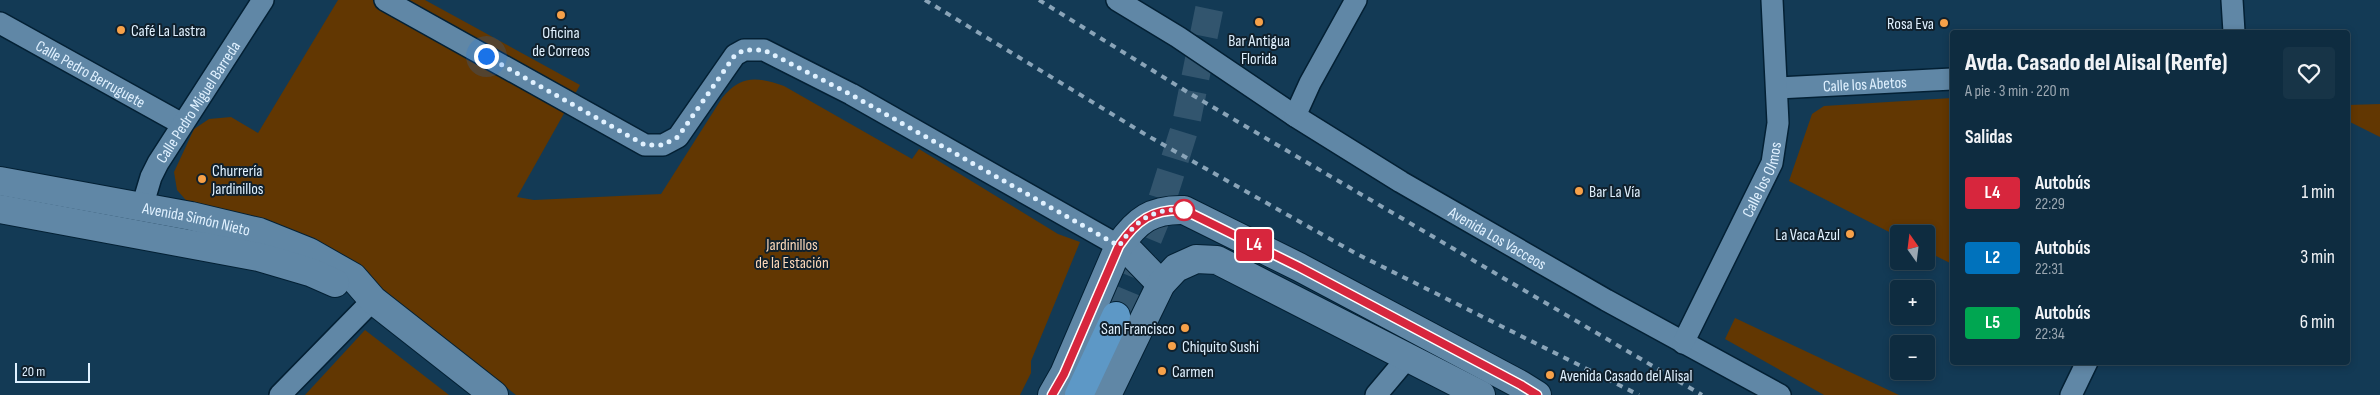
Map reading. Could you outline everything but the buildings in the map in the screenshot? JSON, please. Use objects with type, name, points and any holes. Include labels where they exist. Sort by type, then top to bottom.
[{"type":"highway","points":[[1079,395],[1116,316]]},
{"type":"main road","name":"Avenida Simón Nieto","points":[[0,181],[142,207],[259,232],[309,252],[353,277],[372,300],[494,395]]},
{"type":"main road","points":[[11,211],[55,205],[120,217],[142,207],[157,224],[235,238],[260,257]]},
{"type":"main road","points":[[1052,395],[1064,374],[1119,246],[1130,229],[1145,218],[1166,210],[1184,210],[1308,272],[1513,380],[1537,395]]},
{"type":"main road","name":"Avenida Simón Nieto","points":[[11,211],[260,257],[310,272],[372,300]]},
{"type":"main road","points":[[1119,246],[1130,253],[1161,284]]},
{"type":"main road","points":[[1107,395],[1161,284],[1176,268],[1196,259],[1217,260],[1481,395]]},
{"type":"street","name":"Calle Pedro Miguel Barreda","points":[[142,207],[151,177],[182,124],[263,0]]},
{"type":"street","points":[[384,0],[645,145],[663,145],[678,137],[735,55],[744,50],[764,50],[850,94],[1119,246]]},
{"type":"street","name":"Avenida Los Vacceos","points":[[1117,0],[1178,36],[1295,116],[1401,182],[1683,343],[1780,395]]},
{"type":"street","points":[[1295,116],[1310,83],[1356,0]]},
{"type":"street","name":"Calle los Olmos","points":[[1683,343],[1772,163],[1778,123],[1772,0]]},
{"type":"street","points":[[2232,0],[2234,30]]},
{"type":"street","name":"Calle Pedro Berruguete","points":[[0,23],[182,124]]},
{"type":"street","name":"Calle los Abetos","points":[[1777,88],[1950,79]]},
{"type":"street","points":[[280,395],[372,300]]},
{"type":"street","points":[[1376,395],[1408,357]]},
{"type":"street","points":[[2071,395],[2086,365]]},
{"type":"green space","name":"Jardinillos de la Estación","points":[[338,0],[425,0],[580,85],[517,197],[534,200],[661,194],[722,98],[729,90],[743,81],[758,80],[784,86],[912,159],[919,149],[1058,234],[1080,242],[1031,361],[1031,373],[1020,395],[516,395],[382,289],[340,264],[191,206],[177,190],[174,172],[194,129],[209,119],[231,117],[258,133]]},
{"type":"green space","points":[[1950,98],[1950,263],[1935,256],[1935,225],[1890,225],[1890,232],[1789,181],[1812,114],[1824,106]]},
{"type":"green space","points":[[2380,104],[2380,137],[2350,122],[2350,105]]},
{"type":"green space","points":[[1735,318],[1899,395],[1824,395],[1725,339]]},
{"type":"green space","points":[[365,330],[449,395],[305,395]]},
{"type":"tunnel","points":[[1116,316],[1156,219],[1186,124],[1211,0]]},
{"type":"railway","points":[[925,0],[1148,136],[1355,253],[1639,395]]},
{"type":"railway","points":[[1039,0],[1189,93],[1702,395]]},
{"type":"bus line","name":"L4","points":[[1052,395],[1064,374],[1119,246],[1130,229],[1145,218],[1166,210],[1184,210],[1299,267],[1537,395]]},
{"type":"place","name":"Oficina de Correos","points":[[561,15]]},
{"type":"place","name":"Bar Antigua Florida","points":[[1259,22]]},
{"type":"place","name":"Rosa Eva","points":[[1944,23]]},
{"type":"place","name":"Café La Lastra","points":[[121,30]]},
{"type":"place","name":"Churrería Jardinillos","points":[[202,179]]},
{"type":"place","name":"Bar La Vía","points":[[1579,191]]},
{"type":"place","name":"La Vaca Azul","points":[[1850,234]]},
{"type":"place","name":"San Francisco","points":[[1185,328]]},
{"type":"place","name":"Chiquito Sushi","points":[[1172,346]]},
{"type":"place","name":"Carmen","points":[[1162,371]]},
{"type":"place","name":"Avenida Casado del Alisal","points":[[1550,375]]},
{"type":"route","points":[[486,56],[645,145],[663,145],[678,137],[735,55],[744,50],[764,50],[850,94],[1119,246],[1130,229],[1145,218],[1166,210],[1184,210]]}]
